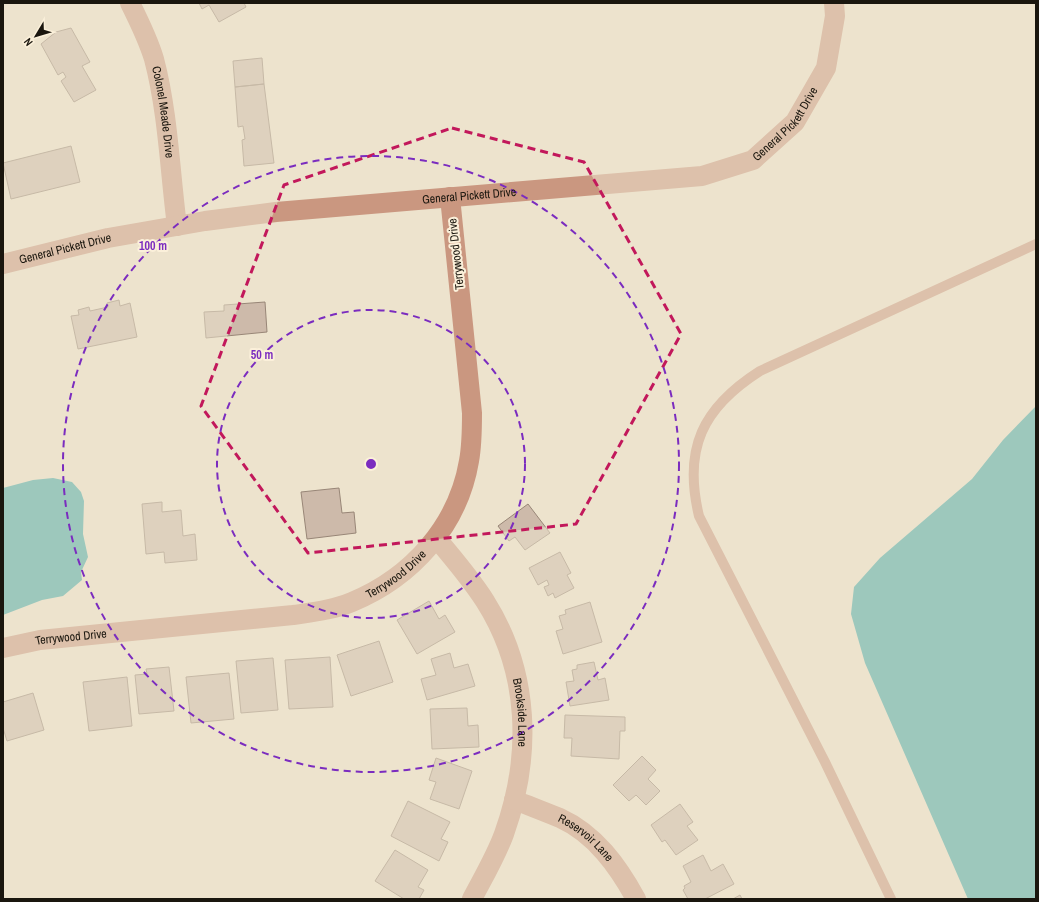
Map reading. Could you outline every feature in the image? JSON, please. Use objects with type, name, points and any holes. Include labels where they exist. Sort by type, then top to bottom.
[{"type":"street","name":"Colonel Meade Drive","points":[[130,3],[144,32],[154,59],[161,92],[176,226]]},
{"type":"street","name":"General Pickett Drive","points":[[3,264],[108,238],[176,226],[276,212],[702,176],[753,160],[795,122],[826,68],[835,16],[834,3]]},
{"type":"street","name":"Terrywood Drive","points":[[3,648],[53,638],[324,611],[351,603],[373,592],[415,562],[437,539],[453,510],[463,485],[469,461],[472,438],[472,413],[450,197]]},
{"type":"street","name":"Brookside Lane","points":[[437,539],[466,573],[486,602],[501,630],[513,660],[520,690],[523,719],[523,754],[514,800],[504,835],[472,899]]},
{"type":"street","name":"Reservoir Lane","points":[[514,800],[561,819],[581,830],[597,843],[614,863],[636,899]]},
{"type":"lane","points":[[891,899],[825,762],[699,516],[694,493],[693,468],[697,445],[706,422],[720,402],[739,384],[760,370],[1036,244]]},
{"type":"highlighted area","points":[[452,128],[584,162],[681,334],[576,524],[308,553],[201,406],[284,185]]},
{"type":"water","points":[[1036,406],[1036,899],[968,899],[865,663],[851,614],[854,587],[880,558],[972,479],[1003,440]]},
{"type":"water","points":[[53,478],[72,482],[81,492],[84,501],[83,534],[88,557],[81,572],[82,580],[63,596],[42,600],[3,615],[3,488],[33,480]]},
{"type":"building","points":[[199,3],[244,3],[246,7],[219,22],[209,5],[202,9]]},
{"type":"building","points":[[71,28],[90,62],[82,66],[96,90],[74,102],[61,81],[66,77],[63,72],[58,75],[41,44],[56,32]]},
{"type":"building","points":[[262,58],[264,84],[235,87],[233,61]]},
{"type":"building","points":[[264,84],[274,163],[244,166],[242,140],[245,139],[243,126],[238,127],[235,87]]},
{"type":"building","points":[[71,146],[80,182],[11,199],[3,163]]},
{"type":"building","points":[[119,300],[120,306],[130,303],[137,337],[78,349],[71,316],[79,315],[78,310],[89,307],[90,311],[108,307],[107,303]]},
{"type":"building","points":[[265,302],[267,332],[206,338],[204,312],[224,311],[224,305]]},
{"type":"building","points":[[339,488],[342,513],[354,512],[356,533],[307,539],[301,492]]},
{"type":"building","points":[[162,502],[162,512],[181,510],[183,536],[195,534],[197,560],[165,563],[164,552],[146,554],[142,504]]},
{"type":"building","points":[[528,504],[550,533],[525,550],[515,537],[509,541],[498,526]]},
{"type":"building","points":[[560,552],[571,573],[567,575],[574,588],[555,598],[553,593],[548,596],[544,587],[549,585],[547,580],[538,585],[529,568]]},
{"type":"building","points":[[429,601],[439,619],[445,615],[455,632],[417,654],[397,620]]},
{"type":"building","points":[[590,602],[602,642],[563,654],[556,631],[563,629],[559,616],[566,614],[565,610]]},
{"type":"building","points":[[379,641],[393,682],[351,696],[337,655]]},
{"type":"building","points":[[450,653],[454,668],[468,664],[475,686],[427,700],[421,679],[436,675],[431,659]]},
{"type":"building","points":[[330,657],[333,707],[289,709],[285,660]]},
{"type":"building","points":[[273,658],[278,710],[241,713],[236,661]]},
{"type":"building","points":[[594,662],[598,680],[605,678],[609,700],[570,706],[566,682],[574,681],[572,670],[577,669],[577,665]]},
{"type":"building","points":[[169,667],[174,711],[139,714],[135,675],[147,674],[146,669]]},
{"type":"building","points":[[229,673],[234,719],[191,723],[186,677]]},
{"type":"building","points":[[127,677],[132,726],[89,731],[83,682]]},
{"type":"building","points":[[33,693],[44,730],[7,741],[3,728],[3,702]]},
{"type":"building","points":[[467,708],[468,726],[478,725],[479,747],[432,749],[430,709]]},
{"type":"building","points":[[565,715],[625,717],[625,731],[620,731],[619,759],[571,756],[572,738],[564,738]]},
{"type":"building","points":[[642,756],[656,770],[648,779],[660,791],[646,805],[636,795],[629,801],[613,785]]},
{"type":"building","points":[[436,758],[472,771],[459,809],[430,799],[436,782],[429,780]]},
{"type":"building","points":[[408,801],[450,822],[441,839],[448,842],[439,861],[391,836]]},
{"type":"building","points":[[680,804],[693,822],[687,826],[698,840],[676,855],[665,840],[662,842],[651,825]]},
{"type":"building","points":[[395,850],[428,870],[418,887],[424,890],[419,899],[404,899],[375,881]]},
{"type":"building","points":[[703,855],[711,871],[723,864],[734,884],[705,899],[688,899],[683,890],[685,888],[684,886],[691,882],[683,866]]},
{"type":"building","points":[[740,895],[742,899],[733,899]]}]
